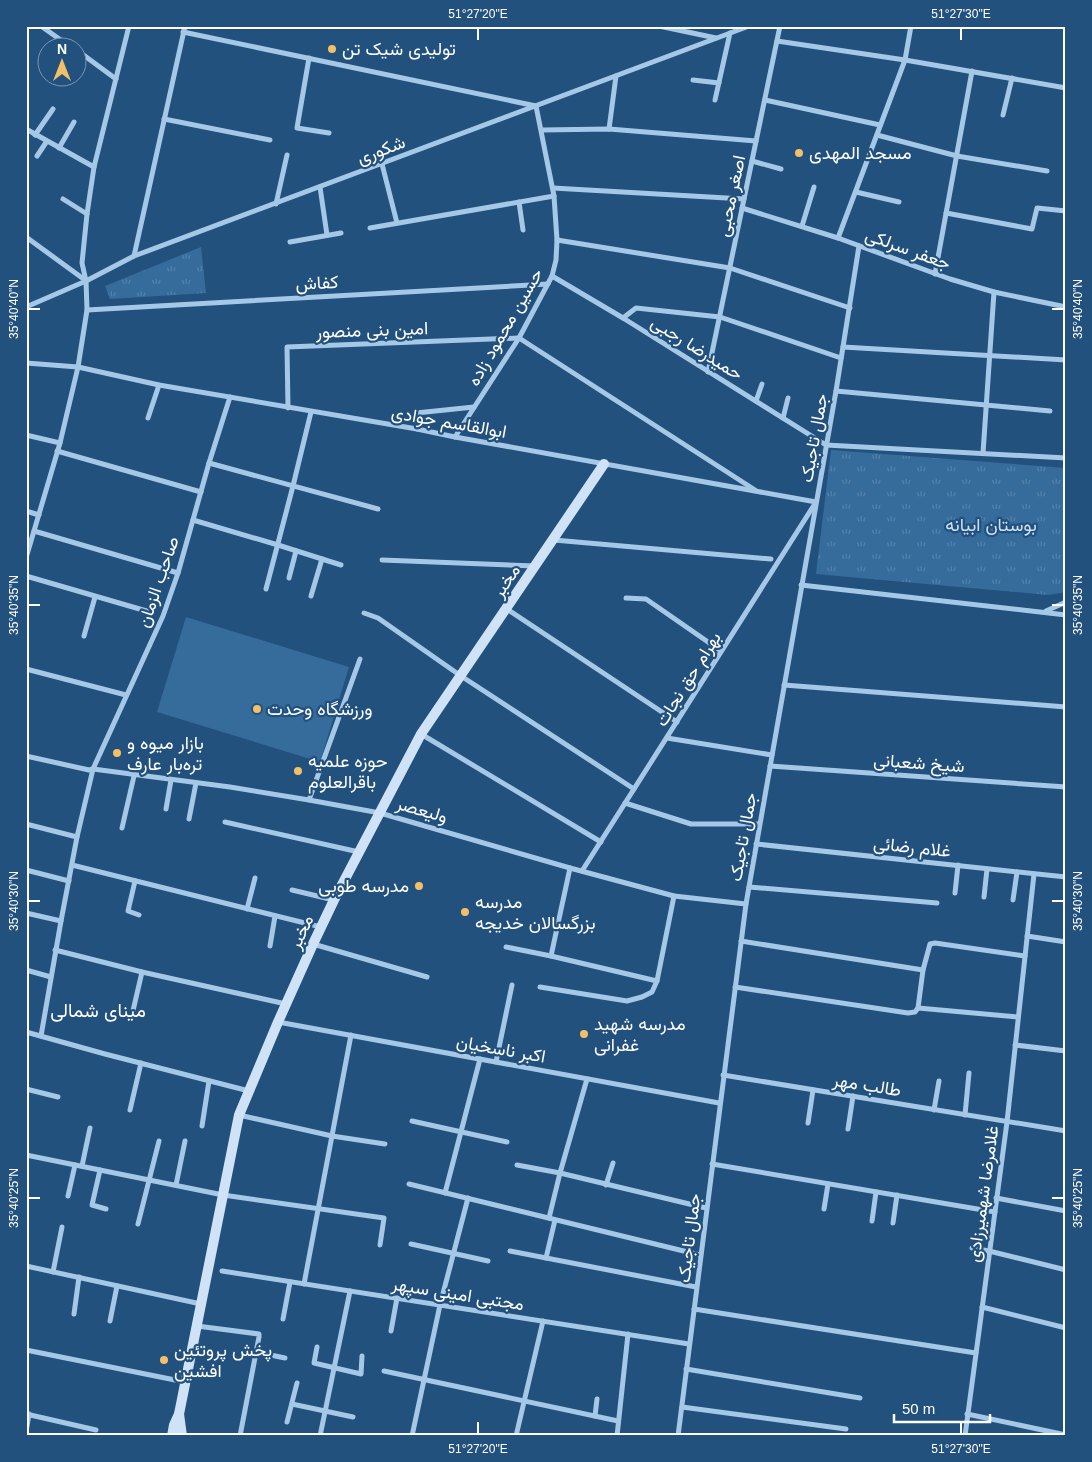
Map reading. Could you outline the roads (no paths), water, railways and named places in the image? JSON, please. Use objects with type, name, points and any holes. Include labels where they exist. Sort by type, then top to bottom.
[{"type":"main road","name":"مخبر","points":[[179,1414],[239,1115],[312,944],[422,734],[604,464]]},
{"type":"main road","points":[[172,1436],[179,1414]]},
{"type":"main road","points":[[179,1414],[182,1436]]},
{"type":"street","points":[[41,26],[58,38]]},
{"type":"street","points":[[26,558],[60,443],[78,367],[87,310],[86,281],[82,263],[94,167],[129,26]]},
{"type":"street","points":[[659,26],[716,38]]},
{"type":"street","name":"شکوری","points":[[26,307],[86,281],[134,256],[749,26]]},
{"type":"street","name":"اصغر محبی","points":[[708,372],[780,26]]},
{"type":"street","points":[[838,238],[905,60],[911,26]]},
{"type":"street","points":[[134,256],[184,29],[309,58],[536,106]]},
{"type":"street","points":[[715,100],[730,33]]},
{"type":"street","points":[[777,42],[905,60],[1066,88]]},
{"type":"street","points":[[88,58],[116,78]]},
{"type":"street","points":[[309,58],[297,128],[329,133]]},
{"type":"street","points":[[935,274],[972,71]]},
{"type":"street","points":[[609,129],[616,76]]},
{"type":"street","points":[[1003,115],[1012,78]]},
{"type":"street","points":[[693,80],[719,83]]},
{"type":"street","points":[[764,100],[880,125]]},
{"type":"street","name":"حسین محمود زاده","points":[[454,437],[519,338],[552,276],[556,260],[557,240],[553,188],[536,106]]},
{"type":"street","points":[[35,135],[53,109]]},
{"type":"street","points":[[164,119],[270,140]]},
{"type":"street","points":[[59,148],[74,122]]},
{"type":"street","points":[[542,130],[609,129],[756,141]]},
{"type":"street","points":[[26,130],[94,167]]},
{"type":"street","points":[[877,135],[956,156],[1047,171]]},
{"type":"street","points":[[36,156],[47,141]]},
{"type":"street","points":[[276,204],[287,155]]},
{"type":"street","points":[[752,161],[781,169]]},
{"type":"street","points":[[382,164],[397,223]]},
{"type":"street","points":[[320,187],[327,235]]},
{"type":"street","points":[[802,226],[814,187]]},
{"type":"street","points":[[553,188],[744,199]]},
{"type":"street","points":[[856,192],[899,202]]},
{"type":"street","points":[[370,228],[554,196]]},
{"type":"street","points":[[63,199],[87,214]]},
{"type":"street","points":[[519,202],[524,230]]},
{"type":"street","name":"جعفر سرلکی","points":[[742,208],[838,238],[935,274],[994,292],[1066,307]]},
{"type":"street","points":[[946,213],[1032,229],[1037,208],[1066,211]]},
{"type":"street","points":[[290,242],[341,232]]},
{"type":"street","points":[[26,237],[86,281]]},
{"type":"street","points":[[557,240],[730,268],[850,308]]},
{"type":"street","name":"جمال تاجیک","points":[[678,1436],[748,886],[842,358],[859,246]]},
{"type":"street","name":"حمیدرضا رجبی","points":[[552,276],[623,318],[826,445]]},
{"type":"street","name":"کفاش","points":[[87,310],[548,284]]},
{"type":"street","points":[[983,453],[994,292]]},
{"type":"street","points":[[623,318],[636,308],[720,317],[842,358]]},
{"type":"street","points":[[519,338],[757,491]]},
{"type":"street","name":"امین بنی منصور","points":[[288,408],[287,347],[519,338]]},
{"type":"street","points":[[843,347],[1066,360]]},
{"type":"street","name":"ابوالقاسم جوادی","points":[[26,363],[78,367],[230,398],[816,502]]},
{"type":"street","points":[[756,402],[762,384]]},
{"type":"street","points":[[148,418],[159,385]]},
{"type":"street","points":[[836,391],[1050,411]]},
{"type":"street","name":"صاحب الزمان","points":[[40,1036],[60,921],[93,770],[163,616],[178,573],[209,462],[230,398]]},
{"type":"street","points":[[783,418],[788,398]]},
{"type":"street","points":[[418,430],[416,414],[474,407]]},
{"type":"street","points":[[266,589],[311,412]]},
{"type":"street","points":[[26,435],[60,443]]},
{"type":"street","points":[[826,445],[1066,458]]},
{"type":"street","points":[[57,451],[201,492]]},
{"type":"street","points":[[209,462],[378,509]]},
{"type":"street","name":"بهرام حق نجات","points":[[582,871],[816,502]]},
{"type":"street","points":[[26,511],[39,515]]},
{"type":"street","points":[[193,520],[341,565]]},
{"type":"street","points":[[34,531],[178,573]]},
{"type":"street","points":[[554,540],[771,559]]},
{"type":"street","points":[[289,578],[296,551]]},
{"type":"street","points":[[311,596],[322,559]]},
{"type":"street","points":[[382,560],[535,566]]},
{"type":"street","points":[[26,576],[150,612]]},
{"type":"street","points":[[801,585],[1066,615]]},
{"type":"street","points":[[84,636],[95,597]]},
{"type":"street","points":[[626,598],[646,599],[721,652]]},
{"type":"street","points":[[1044,612],[1066,602]]},
{"type":"street","points":[[507,609],[677,722]]},
{"type":"street","points":[[364,613],[378,618],[461,676],[634,790]]},
{"type":"street","points":[[309,800],[360,658]]},
{"type":"street","points":[[26,669],[126,695]]},
{"type":"street","points":[[784,685],[1066,707]]},
{"type":"street","points":[[422,734],[601,842]]},
{"type":"street","points":[[667,738],[772,754]]},
{"type":"street","name":"ولیعصر","points":[[26,756],[89,770],[196,783],[380,813],[674,896],[746,904]]},
{"type":"street","name":"شیخ شعبانی","points":[[770,766],[1066,787]]},
{"type":"street","points":[[122,828],[134,776]]},
{"type":"street","points":[[166,809],[171,780]]},
{"type":"street","points":[[190,818],[196,783]]},
{"type":"street","points":[[625,803],[691,824],[760,824]]},
{"type":"street","points":[[225,822],[359,852]]},
{"type":"street","points":[[26,824],[77,837]]},
{"type":"street","name":"غلام رضائی","points":[[756,844],[1066,877]]},
{"type":"street","points":[[72,865],[321,927]]},
{"type":"street","points":[[955,893],[958,865]]},
{"type":"street","points":[[551,956],[570,868]]},
{"type":"street","points":[[984,897],[987,869]]},
{"type":"street","points":[[26,870],[68,881]]},
{"type":"street","points":[[1013,900],[1017,872]]},
{"type":"street","name":"غلامرضا شهمیرزادی","points":[[965,1436],[1007,1122],[1034,874]]},
{"type":"street","points":[[247,908],[255,878]]},
{"type":"street","points":[[135,881],[128,911],[139,915]]},
{"type":"street","points":[[748,886],[937,903]]},
{"type":"street","points":[[292,890],[334,900]]},
{"type":"street","points":[[540,987],[627,1001],[652,992],[657,981],[674,896]]},
{"type":"street","points":[[26,913],[60,921]]},
{"type":"street","points":[[270,946],[276,916]]},
{"type":"street","points":[[1027,936],[1066,942]]},
{"type":"street","points":[[741,941],[923,970]]},
{"type":"street","points":[[916,1010],[930,944],[935,943],[1025,956]]},
{"type":"street","points":[[312,944],[426,977]]},
{"type":"street","points":[[506,947],[657,981]]},
{"type":"street","points":[[56,950],[142,972],[286,1004]]},
{"type":"street","points":[[26,970],[51,977]]},
{"type":"street","points":[[132,1015],[142,972]]},
{"type":"street","points":[[496,1062],[512,985]]},
{"type":"street","points":[[735,987],[908,1013],[916,1010],[1018,1017]]},
{"type":"street","name":"اکبر ناسخیان","points":[[278,1022],[719,1103]]},
{"type":"street","points":[[26,1032],[249,1091]]},
{"type":"street","points":[[304,1284],[351,1035]]},
{"type":"street","points":[[1015,1045],[1066,1051]]},
{"type":"street","points":[[445,1193],[480,1059]]},
{"type":"street","points":[[130,1110],[142,1063]]},
{"type":"street","points":[[965,1115],[969,1073]]},
{"type":"street","name":"طالب مهر","points":[[723,1075],[1066,1131]]},
{"type":"street","points":[[546,1258],[560,1173],[587,1079]]},
{"type":"street","points":[[202,1126],[209,1081]]},
{"type":"street","points":[[934,1110],[939,1081]]},
{"type":"street","points":[[26,1089],[58,1097]]},
{"type":"street","points":[[808,1123],[813,1090]]},
{"type":"street","points":[[848,1129],[853,1096]]},
{"type":"street","points":[[239,1115],[332,1136],[385,1144]]},
{"type":"street","points":[[412,1120],[508,1142]]},
{"type":"street","points":[[82,1166],[90,1128]]},
{"type":"street","points":[[138,1224],[158,1141]]},
{"type":"street","points":[[176,1185],[185,1141]]},
{"type":"street","points":[[26,1155],[223,1195],[384,1218],[380,1245]]},
{"type":"street","points":[[606,1184],[613,1163]]},
{"type":"street","points":[[712,1164],[995,1212]]},
{"type":"street","points":[[68,1196],[75,1165]]},
{"type":"street","points":[[517,1165],[560,1173],[706,1208]]},
{"type":"street","points":[[100,1170],[92,1205],[106,1209]]},
{"type":"street","points":[[409,1184],[700,1255]]},
{"type":"street","points":[[824,1209],[828,1184]]},
{"type":"street","points":[[872,1221],[876,1192]]},
{"type":"street","points":[[893,1223],[897,1195]]},
{"type":"street","points":[[412,1436],[440,1305],[468,1198]]},
{"type":"street","points":[[996,1198],[1066,1210]]},
{"type":"street","points":[[53,1272],[62,1227]]},
{"type":"street","points":[[411,1244],[488,1261]]},
{"type":"street","points":[[972,1248],[1066,1270]]},
{"type":"street","points":[[510,1251],[696,1287]]},
{"type":"street","points":[[26,1266],[201,1304]]},
{"type":"street","name":"مجتبی امینی سپهر","points":[[222,1271],[689,1344]]},
{"type":"street","points":[[74,1314],[80,1277]]},
{"type":"street","points":[[284,1319],[290,1282]]},
{"type":"street","points":[[110,1321],[118,1286]]},
{"type":"street","points":[[320,1436],[350,1291]]},
{"type":"street","points":[[391,1331],[398,1298]]},
{"type":"street","points":[[982,1307],[1066,1328]]},
{"type":"street","points":[[694,1309],[976,1354]]},
{"type":"street","points":[[516,1436],[543,1321]]},
{"type":"street","points":[[197,1326],[259,1334],[240,1436]]},
{"type":"street","points":[[617,1436],[628,1334]]},
{"type":"street","points":[[317,1347],[314,1363],[334,1369],[361,1374],[362,1356]]},
{"type":"street","points":[[26,1350],[186,1382]]},
{"type":"street","points":[[256,1352],[285,1358]]},
{"type":"street","points":[[384,1370],[618,1421]]},
{"type":"street","points":[[686,1370],[860,1398]]},
{"type":"street","points":[[287,1422],[297,1383]]},
{"type":"street","points":[[595,1416],[597,1399]]},
{"type":"street","points":[[292,1404],[354,1417]]},
{"type":"street","points":[[682,1407],[846,1429]]},
{"type":"street","points":[[26,1432],[28,1414],[96,1430]]},
{"type":"street","points":[[968,1414],[1066,1435]]},
{"type":"place","name":"تولیدی شیک تن","points":[[332,49]]},
{"type":"place","name":"مسجد المهدی","points":[[799,153]]},
{"type":"place","name":"ورزشگاه وحدت","points":[[257,709]]},
{"type":"place","name":"بازار میوه و تره‌بار عارف","points":[[117,753]]},
{"type":"place","name":"حوزه علمیه باقرالعلوم","points":[[298,771]]},
{"type":"place","name":"مدرسه طوبی","points":[[419,886]]},
{"type":"place","name":"مدرسه بزرگسالان خدیجه","points":[[465,912]]},
{"type":"place","name":"مدرسه شهید غفرانی","points":[[584,1034]]},
{"type":"place","name":"پخش پروتئین افشین","points":[[164,1360]]},
{"type":"district","name":"مینای شمالی","points":[[98,1010]]},
{"type":"park label","name":"بوستان ابیانه","points":[[991,525]]}]
